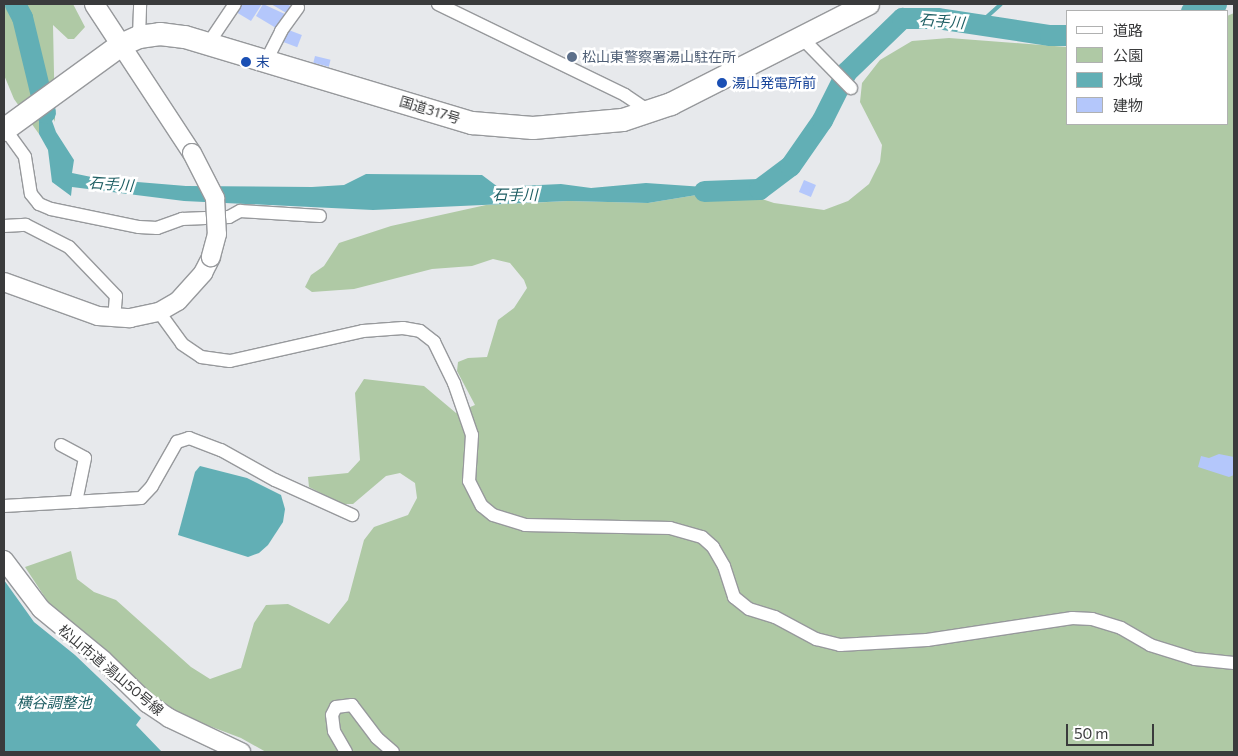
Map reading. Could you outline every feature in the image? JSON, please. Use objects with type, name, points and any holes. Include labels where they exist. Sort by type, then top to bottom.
[{"type":"highway","name":"国道317号","points":[[8,127],[77,75],[130,41],[160,34],[208,44],[447,116],[495,126],[561,127],[652,113],[800,36],[868,4]]},
{"type":"main road","points":[[94,4],[130,41]]},
{"type":"street","points":[[4,282],[98,316],[114,318],[159,312],[189,292],[211,257],[217,234],[215,198],[130,41],[140,4]]},
{"type":"street","points":[[208,44],[235,4]]},
{"type":"street","points":[[438,4],[625,95],[652,113]]},
{"type":"street","points":[[266,61],[280,31],[298,8]]},
{"type":"street","points":[[800,36],[851,88]]},
{"type":"street","points":[[8,127],[25,157],[31,194],[38,204],[66,213],[157,228],[182,219],[229,217],[240,211],[320,216]]},
{"type":"street","points":[[4,226],[26,226],[69,247],[87,269],[116,296],[114,318]]},
{"type":"street","points":[[159,312],[188,348],[201,357],[230,361],[363,331],[403,328],[420,331],[434,342],[454,383],[472,434],[469,481],[478,500],[494,515],[525,525],[670,528],[702,537],[713,547],[724,566],[734,597],[749,609],[782,620],[816,639],[840,645],[927,640],[1054,620],[1092,619],[1121,628],[1150,645],[1195,659],[1234,663]]},
{"type":"street","points":[[4,506],[141,498],[152,486],[177,442],[189,438],[221,450],[275,480],[352,516]]},
{"type":"street","points":[[61,445],[85,458],[76,502]]},
{"type":"street","name":"松山市道 湯山50号線","points":[[4,560],[41,609],[103,660],[147,703],[169,718],[241,752]]},
{"type":"street","points":[[346,752],[334,731],[332,715],[336,707],[352,705],[377,738],[393,752]]},
{"type":"green space","points":[[4,4],[73,4],[85,27],[74,39],[68,39],[53,25],[55,122],[39,87],[39,134],[14,99],[4,75]]},
{"type":"green space","points":[[1234,13],[1234,752],[266,752],[241,738],[175,713],[52,608],[25,567],[71,551],[77,579],[94,592],[116,600],[191,667],[210,679],[241,668],[254,623],[266,605],[288,604],[329,624],[348,600],[364,540],[374,527],[408,515],[417,498],[415,483],[400,473],[386,476],[353,504],[342,504],[309,487],[308,477],[348,473],[360,460],[355,393],[364,379],[424,386],[456,413],[475,405],[457,371],[458,362],[468,358],[487,357],[498,320],[514,308],[527,288],[524,280],[510,263],[493,259],[472,266],[432,269],[354,289],[312,292],[305,287],[311,275],[324,266],[339,243],[391,226],[486,205],[568,201],[648,203],[733,189],[774,203],[824,210],[848,201],[869,184],[880,162],[882,145],[860,102],[862,83],[880,60],[912,41],[949,38],[1066,47],[1066,125],[1228,125],[1228,16]]},
{"type":"water","points":[[39,85],[56,132],[74,160],[72,173],[101,179],[186,186],[312,187],[344,185],[366,174],[482,175],[498,187],[561,184],[591,188],[646,183],[733,189],[648,203],[568,201],[373,210],[184,201],[72,187],[71,196],[52,182],[48,150],[39,134]]},
{"type":"water","points":[[200,466],[247,478],[281,495],[285,509],[283,522],[268,545],[259,553],[248,557],[178,535],[195,472]]},
{"type":"water","name":"横谷調整池","points":[[4,580],[34,622],[75,655],[141,718],[136,725],[162,752],[4,752]]},
{"type":"building","points":[[241,4],[262,4],[251,21],[236,12]]},
{"type":"building","points":[[263,4],[287,15],[276,28],[256,16]]},
{"type":"building","points":[[271,4],[287,4],[292,7],[288,14]]},
{"type":"building","points":[[286,29],[302,35],[297,47],[281,41]]},
{"type":"building","points":[[315,56],[331,60],[329,67],[313,63]]},
{"type":"building","points":[[804,180],[816,185],[811,197],[799,192]]},
{"type":"building","points":[[1219,454],[1234,457],[1234,475],[1229,477],[1198,467],[1201,456],[1209,458]]},
{"type":"waterway","name":"石手川","points":[[15,4],[22,17],[45,112]]},
{"type":"waterway","points":[[980,23],[1001,4]]},
{"type":"waterway","name":"石手川","points":[[1195,10],[1216,4]]},
{"type":"waterway","name":"石手川","points":[[704,191],[759,189],[790,166],[822,120],[846,72],[902,18],[937,18],[1050,35],[1066,35]]},
{"type":"place","name":"松山東警察署湯山駐在所","points":[[572,57]]},
{"type":"place","name":"末","points":[[246,62]]},
{"type":"place","name":"湯山発電所前","points":[[722,83]]}]
